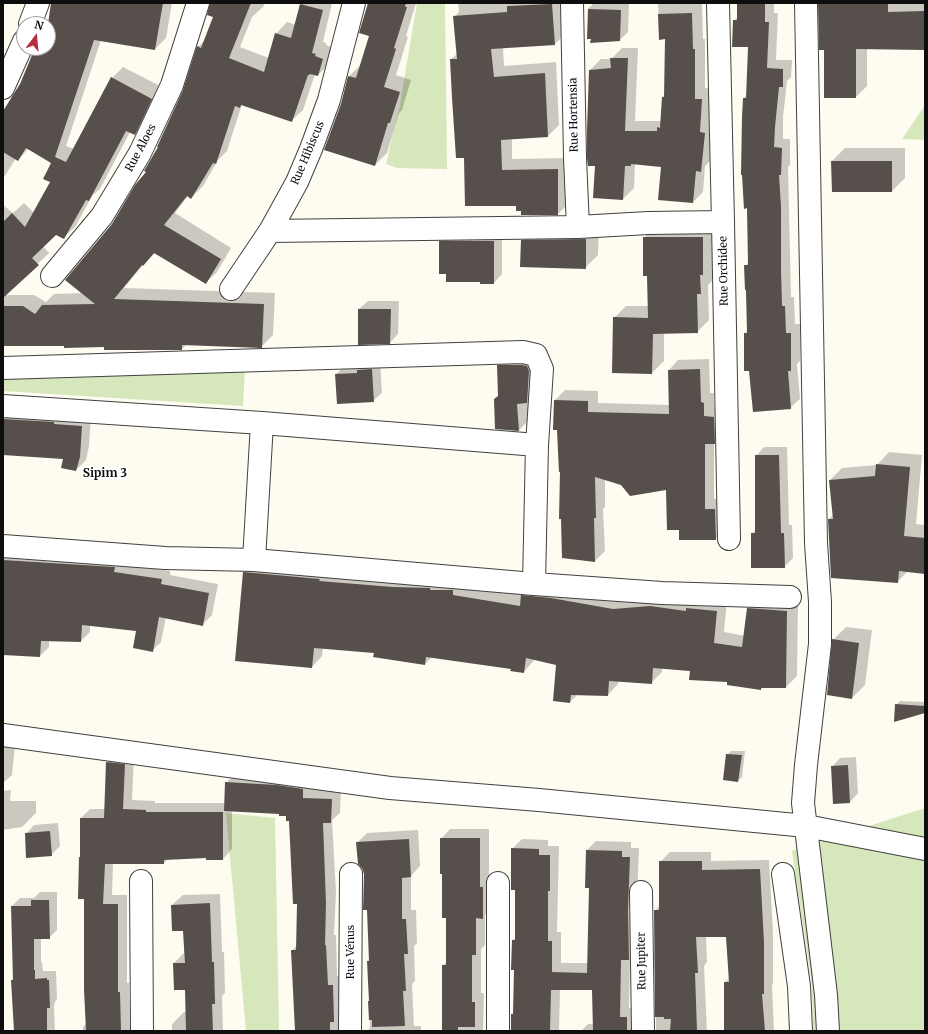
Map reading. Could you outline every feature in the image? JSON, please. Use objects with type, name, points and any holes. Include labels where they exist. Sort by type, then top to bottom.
[{"type":"street","points":[[33,16],[38,3]]},
{"type":"street","name":"Rue Aloes","points":[[52,276],[102,216],[140,154],[172,85],[198,3]]},
{"type":"street","name":"Rue Hibiscus","points":[[231,289],[270,231],[297,182],[329,100],[354,3]]},
{"type":"street","name":"Rue Hortensia","points":[[572,3],[578,227]]},
{"type":"street","name":"Rue Orchidee","points":[[718,3],[724,222],[729,539]]},
{"type":"street","points":[[806,3],[816,527],[820,602],[820,644],[803,802],[826,995],[828,1031]]},
{"type":"street","points":[[3,88],[17,56]]},
{"type":"street","points":[[270,231],[578,227],[648,223],[724,222]]},
{"type":"street","points":[[3,368],[523,352],[536,355],[542,369],[537,445],[534,584]]},
{"type":"street","points":[[3,406],[262,423],[537,445]]},
{"type":"street","points":[[254,560],[262,423]]},
{"type":"street","points":[[3,546],[165,558],[254,560],[534,584],[662,593],[790,597]]},
{"type":"street","points":[[3,735],[390,788],[539,800],[806,826],[925,849]]},
{"type":"street","name":"Rue Vénus","points":[[350,1031],[351,874]]},
{"type":"street","points":[[783,874],[799,986],[801,1031]]},
{"type":"street","points":[[141,881],[142,1031]]},
{"type":"street","points":[[498,883],[498,1031]]},
{"type":"street","name":"Rue Jupiter","points":[[641,892],[643,1031]]},
{"type":"green space","points":[[417,3],[445,3],[447,169],[397,168],[386,164],[400,104]]},
{"type":"green space","points":[[925,105],[925,140],[902,139]]},
{"type":"green space","points":[[245,368],[243,406],[3,391],[3,374]]},
{"type":"green space","points":[[925,808],[925,1031],[813,1031],[812,985],[792,851]]},
{"type":"green space","points":[[226,813],[275,818],[279,1031],[246,1031]]},
{"type":"building","points":[[51,3],[163,3],[155,50],[94,40],[55,157],[66,162],[111,77],[152,99],[135,135],[126,131],[89,201],[86,200],[64,239],[56,235],[32,258],[39,265],[3,298],[3,222],[12,213],[25,227],[50,182],[43,179],[51,163],[26,148],[18,161],[3,152],[3,111],[20,84],[32,56],[56,56],[56,16],[49,16]]},
{"type":"building","points":[[210,3],[251,3],[229,58],[264,72],[275,33],[291,38],[300,4],[323,10],[312,53],[323,59],[318,76],[308,75],[292,122],[241,105],[240,108],[235,106],[216,164],[213,163],[191,199],[187,196],[164,225],[221,259],[206,284],[154,253],[114,299],[264,304],[262,348],[182,345],[182,350],[104,350],[104,347],[64,348],[64,346],[3,346],[3,306],[23,306],[35,314],[42,305],[95,304],[65,280],[112,224],[135,185],[146,172],[144,171],[158,147],[183,90],[197,46],[201,48],[213,17],[207,15]]},
{"type":"building","points":[[368,3],[406,3],[405,7],[407,7],[384,87],[400,92],[390,123],[388,123],[375,166],[324,150],[341,104],[348,76],[356,78],[369,36],[359,33]]},
{"type":"building","points":[[737,3],[765,3],[765,22],[769,22],[767,68],[783,69],[783,87],[779,87],[774,147],[782,148],[781,175],[779,175],[781,207],[782,306],[785,306],[786,333],[791,333],[791,371],[788,371],[791,409],[753,412],[749,371],[744,371],[744,333],[747,333],[744,265],[748,265],[747,208],[744,209],[741,175],[743,98],[746,98],[748,47],[732,47],[733,20],[737,20]]},
{"type":"building","points":[[818,3],[888,3],[888,12],[925,11],[925,50],[856,49],[856,98],[824,98],[824,50],[819,50]]},
{"type":"building","points":[[552,4],[555,45],[491,49],[494,77],[545,73],[548,137],[501,140],[502,170],[558,169],[558,215],[521,215],[521,211],[516,211],[516,206],[465,206],[464,158],[456,158],[452,98],[450,59],[457,59],[453,16],[507,12],[507,6]]},
{"type":"building","points":[[588,9],[621,10],[620,41],[590,43],[591,39],[587,39]]},
{"type":"building","points":[[692,13],[693,49],[695,49],[695,99],[702,99],[700,132],[705,133],[701,172],[696,171],[693,203],[658,200],[661,167],[631,164],[631,166],[625,166],[623,200],[593,198],[595,166],[588,166],[587,158],[589,70],[611,68],[610,58],[628,58],[625,131],[657,131],[657,127],[660,128],[662,97],[664,97],[665,39],[659,40],[658,14]]},
{"type":"building","points":[[831,161],[892,161],[892,192],[832,192]]},
{"type":"building","points":[[643,237],[703,237],[703,275],[700,275],[701,294],[697,294],[698,333],[653,334],[652,374],[612,373],[613,317],[648,318],[647,276],[643,276]]},
{"type":"building","points":[[586,239],[586,269],[520,267],[521,240]]},
{"type":"building","points":[[439,241],[494,241],[494,284],[480,284],[480,282],[446,282],[446,274],[439,274]]},
{"type":"building","points":[[358,309],[391,309],[390,344],[358,345]]},
{"type":"building","points":[[497,365],[522,365],[527,366],[529,371],[527,403],[517,404],[519,431],[495,429],[494,399],[498,396]]},
{"type":"building","points":[[372,369],[374,402],[337,404],[335,374],[357,373],[357,370]]},
{"type":"building","points":[[700,369],[701,402],[704,403],[704,416],[714,417],[715,444],[705,444],[705,509],[715,509],[716,540],[679,540],[679,530],[667,530],[666,490],[630,496],[621,485],[595,477],[595,562],[562,558],[561,519],[559,519],[560,472],[557,430],[553,430],[554,400],[588,401],[588,412],[669,414],[668,370]]},
{"type":"building","points":[[3,419],[54,422],[54,424],[82,426],[80,457],[76,471],[61,468],[63,459],[3,455]]},
{"type":"building","points":[[755,455],[779,455],[781,533],[784,533],[785,568],[751,568],[751,533],[755,533]]},
{"type":"building","points":[[876,464],[910,467],[904,536],[925,538],[925,574],[899,571],[898,583],[831,578],[828,519],[833,519],[829,480],[875,476]]},
{"type":"building","points":[[3,560],[115,567],[114,572],[162,579],[161,584],[209,593],[203,626],[159,617],[153,652],[133,648],[136,631],[82,625],[81,642],[41,641],[40,657],[3,655]]},
{"type":"building","points":[[243,572],[320,579],[319,581],[393,587],[430,588],[430,590],[453,590],[453,595],[520,606],[521,595],[551,598],[613,609],[650,606],[686,611],[686,608],[717,611],[714,643],[742,647],[747,608],[787,611],[786,688],[761,688],[761,690],[727,685],[727,682],[689,680],[690,671],[653,668],[652,684],[609,681],[608,696],[571,695],[570,703],[553,701],[556,665],[526,658],[524,673],[510,671],[511,669],[426,657],[425,665],[373,657],[374,653],[314,648],[312,668],[235,661]]},
{"type":"building","points":[[832,639],[859,643],[852,699],[827,695]]},
{"type":"building","points":[[895,704],[925,706],[925,713],[894,722]]},
{"type":"building","points":[[726,754],[742,755],[738,782],[723,780]]},
{"type":"building","points":[[106,762],[125,764],[123,809],[146,810],[146,812],[223,812],[223,860],[206,860],[206,858],[164,860],[164,864],[105,864],[103,904],[118,904],[118,992],[120,992],[121,1031],[86,1031],[84,989],[84,899],[78,899],[80,818],[104,818]]},
{"type":"building","points":[[848,765],[850,803],[833,804],[831,766]]},
{"type":"building","points":[[225,782],[277,785],[303,789],[303,798],[332,799],[331,823],[323,823],[326,903],[325,945],[328,985],[333,985],[334,1022],[330,1022],[330,1031],[295,1031],[291,950],[296,950],[297,904],[293,904],[289,821],[286,821],[286,816],[279,816],[279,814],[224,811]]},
{"type":"building","points":[[50,831],[52,856],[26,858],[25,833]]},
{"type":"building","points":[[440,838],[480,838],[480,887],[483,887],[483,919],[476,918],[476,955],[472,955],[472,1002],[475,1002],[475,1027],[458,1027],[458,1031],[442,1031],[442,965],[446,965],[446,918],[442,918]]},
{"type":"building","points":[[409,839],[411,877],[402,878],[402,919],[406,919],[408,954],[404,954],[406,991],[403,991],[405,1026],[372,1027],[372,1020],[369,1020],[368,1001],[367,961],[369,961],[367,910],[363,910],[364,874],[362,868],[358,864],[356,842]]},
{"type":"building","points":[[511,848],[539,849],[539,855],[550,855],[548,941],[552,941],[552,972],[587,973],[589,888],[585,888],[586,850],[622,851],[622,857],[630,857],[628,910],[629,960],[621,960],[620,1017],[627,1017],[627,1031],[593,1031],[592,990],[551,990],[550,1031],[511,1031],[514,970],[511,970],[512,940],[515,940],[515,890],[511,890]]},
{"type":"building","points":[[659,861],[702,861],[702,870],[760,869],[764,942],[764,994],[762,994],[765,1031],[724,1031],[724,982],[729,982],[726,937],[696,937],[698,973],[695,973],[697,1031],[670,1031],[671,1019],[655,1017],[654,910],[659,910]]},
{"type":"building","points":[[31,900],[49,900],[50,939],[34,939],[34,970],[35,979],[47,978],[47,980],[49,980],[50,1008],[47,1008],[47,1031],[14,1031],[11,980],[13,980],[11,906],[31,906]]},
{"type":"building","points":[[210,903],[215,1004],[212,1004],[213,1031],[186,1031],[185,990],[174,990],[173,963],[185,963],[183,931],[172,931],[171,905]]},
{"type":"district","name":"Sipim 3","points":[[105,474]]}]
